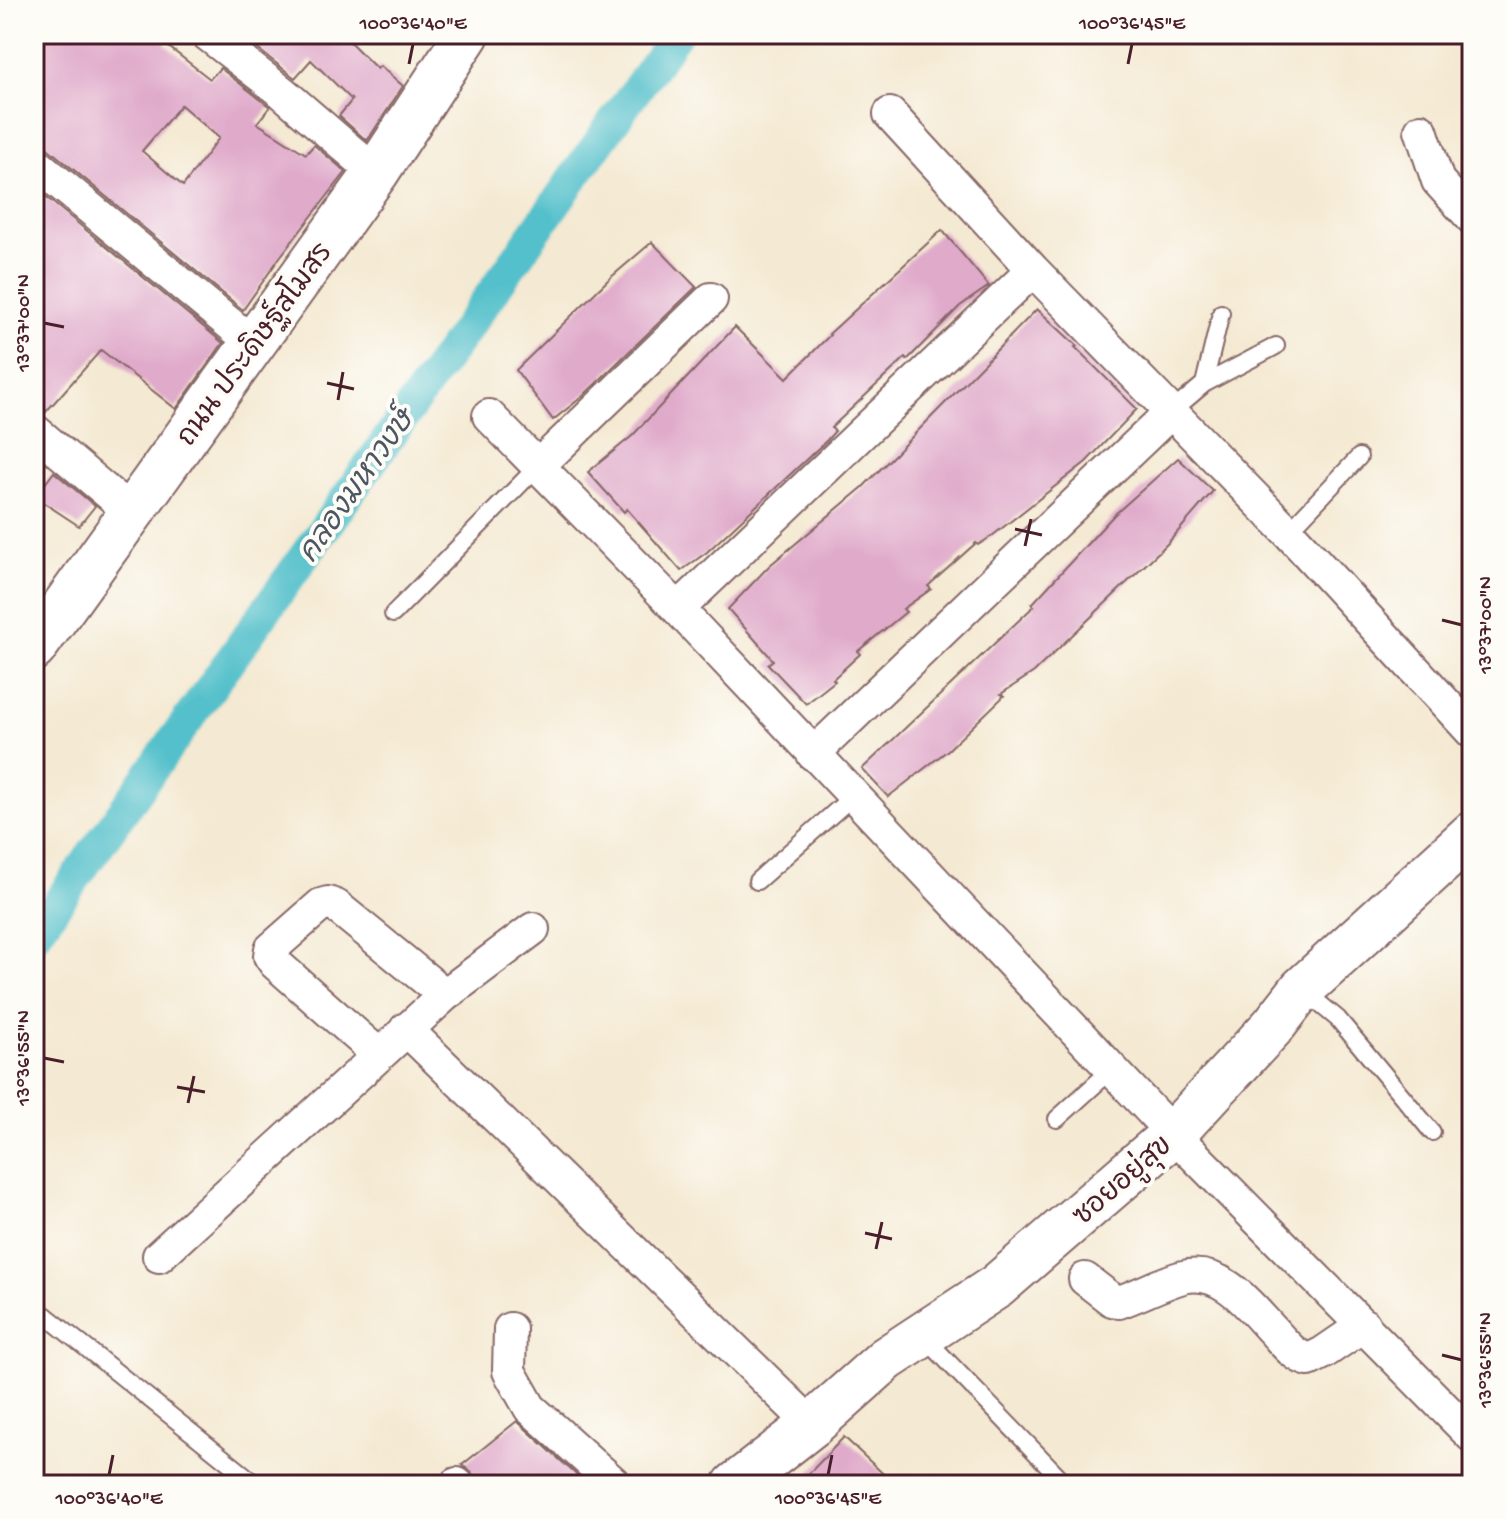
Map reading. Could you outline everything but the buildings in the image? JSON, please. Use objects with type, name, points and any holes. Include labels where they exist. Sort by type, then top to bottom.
[{"type":"street","name":"ถนน ประดิษฐ์สโมสร","points":[[34,648],[376,173],[467,34]]},
{"type":"street","points":[[212,35],[376,173]]},
{"type":"street","points":[[890,114],[1033,270],[1288,532],[1472,732]]},
{"type":"street","points":[[1421,130],[1438,181],[1472,218]]},
{"type":"street","points":[[34,162],[253,343]]},
{"type":"street","points":[[678,609],[1033,270]]},
{"type":"street","points":[[538,466],[711,299]]},
{"type":"street","points":[[813,754],[1171,412]]},
{"type":"street","points":[[489,416],[678,609],[1111,1070],[1472,1436]]},
{"type":"street","points":[[34,430],[131,512]]},
{"type":"street","name":"ซอยอยู่สุข","points":[[745,1482],[886,1359],[997,1286],[1173,1134],[1274,1025],[1302,989],[1472,834]]},
{"type":"street","points":[[378,1054],[275,963],[270,956],[271,949],[321,905],[328,903],[336,906],[445,995]]},
{"type":"street","points":[[159,1256],[406,1029],[445,995],[533,929]]},
{"type":"street","points":[[406,1029],[812,1425]]},
{"type":"street","points":[[1085,1279],[1119,1302],[1183,1277],[1205,1277],[1219,1281],[1232,1289],[1294,1352],[1309,1360],[1364,1325]]},
{"type":"street","points":[[510,1329],[509,1371],[530,1408],[616,1485]]},
{"type":"lane","points":[[1204,384],[1221,313]]},
{"type":"lane","points":[[1171,412],[1204,384],[1276,346]]},
{"type":"lane","points":[[1288,532],[1359,457]]},
{"type":"lane","points":[[393,614],[538,466]]},
{"type":"lane","points":[[757,881],[853,796]]},
{"type":"lane","points":[[1302,989],[1338,1019],[1432,1132]]},
{"type":"lane","points":[[1057,1119],[1111,1070]]},
{"type":"lane","points":[[45,1315],[257,1485]]},
{"type":"lane","points":[[921,1334],[1067,1485]]},
{"type":"waterway","name":"คลองมหาวงษ์","points":[[34,936],[676,34]]}]
